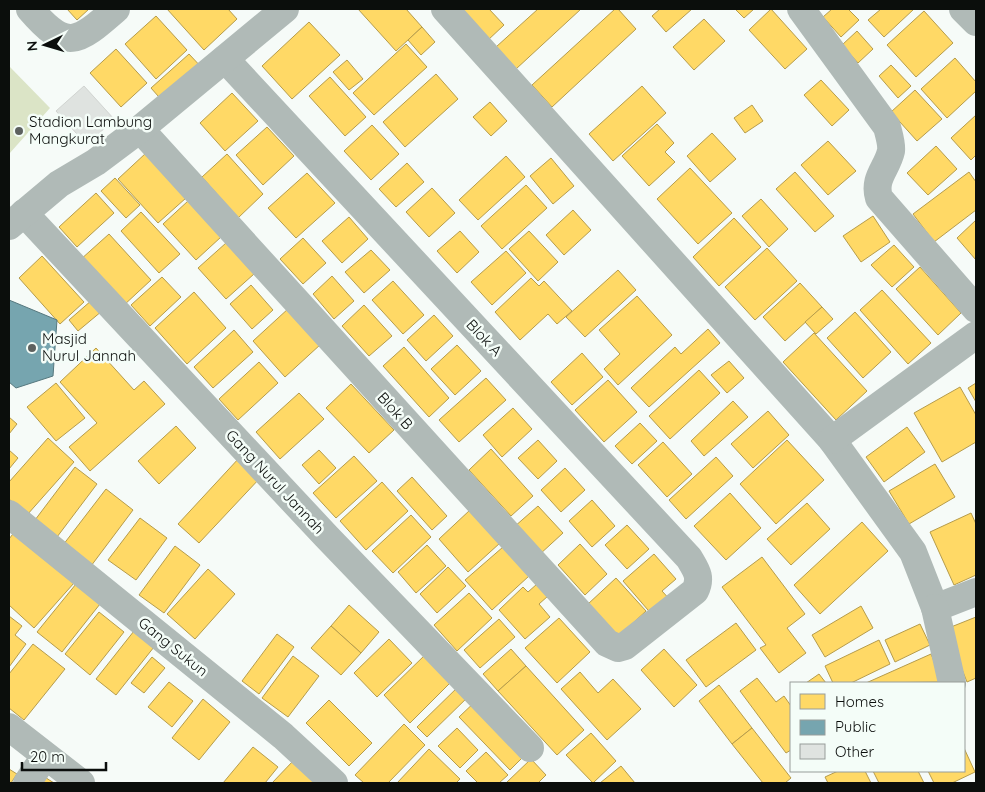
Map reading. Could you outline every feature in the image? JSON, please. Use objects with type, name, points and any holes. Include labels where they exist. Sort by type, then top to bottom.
[{"type":"street","points":[[30,9],[45,26],[59,36],[71,39],[88,34],[116,9]]},
{"type":"street","points":[[16,220],[59,184],[96,162],[140,129],[285,9]]},
{"type":"street","points":[[444,9],[832,440],[913,552],[935,608],[952,682]]},
{"type":"street","points":[[801,9],[887,127],[891,150],[878,178],[877,189],[880,198],[976,309]]},
{"type":"street","points":[[963,9],[976,22]]},
{"type":"street","name":"Blok A","points":[[225,59],[689,558],[698,574],[699,583],[695,591],[662,618]]},
{"type":"street","name":"Blok B","points":[[140,129],[598,635],[607,643],[618,648],[626,646],[662,618]]},
{"type":"street","name":"Gang Nurul Jannah","points":[[16,220],[326,536],[530,748]]},
{"type":"street","points":[[832,440],[976,335]]},
{"type":"street","name":"Gang Sukun","points":[[9,514],[283,736],[334,783]]},
{"type":"street","points":[[935,608],[976,592]]},
{"type":"street","points":[[9,727],[81,783]]},
{"type":"street","points":[[26,783],[46,756]]},
{"type":"green space","name":"Stadion Lambung Mangkurat","points":[[9,66],[50,108],[9,154]]},
{"type":"building: Homes","points":[[67,9],[89,9],[77,20]]},
{"type":"building: Homes","points":[[167,9],[228,9],[237,19],[204,50]]},
{"type":"building: Homes","points":[[358,9],[406,9],[422,27],[396,51]]},
{"type":"building: Homes","points":[[458,9],[489,9],[504,25],[487,41]]},
{"type":"building: Homes","points":[[538,9],[581,9],[516,69],[496,47]]},
{"type":"building: Homes","points":[[615,9],[618,9],[636,29],[552,107],[532,85]]},
{"type":"building: Homes","points":[[660,9],[692,9],[666,32],[652,16]]},
{"type":"building: Homes","points":[[735,9],[754,9],[744,18]]},
{"type":"building: Homes","points":[[771,9],[807,49],[785,69],[749,30]]},
{"type":"building: Homes","points":[[832,9],[848,9],[859,20],[841,37],[823,17]]},
{"type":"building: Homes","points":[[881,9],[914,9],[884,37],[868,20]]},
{"type":"building: Homes","points":[[924,11],[953,43],[916,77],[887,45]]},
{"type":"building: Homes","points":[[156,16],[187,50],[156,79],[125,44]]},
{"type":"building: Homes","points":[[704,19],[725,41],[694,70],[673,47]]},
{"type":"building: Homes","points":[[309,22],[340,55],[292,99],[262,66]]},
{"type":"building: Homes","points":[[422,27],[435,42],[421,55],[408,40]]},
{"type":"building: Homes","points":[[857,31],[873,49],[858,63],[842,45]]},
{"type":"building: Homes","points":[[406,44],[427,67],[374,115],[353,93]]},
{"type":"building: Homes","points":[[116,49],[147,83],[121,107],[90,73]]},
{"type":"building: Homes","points":[[189,54],[204,70],[166,105],[151,88]]},
{"type":"building: Homes","points":[[955,58],[976,82],[976,91],[947,118],[921,89]]},
{"type":"building: Homes","points":[[347,60],[363,79],[349,90],[333,72]]},
{"type":"building: Homes","points":[[891,65],[911,86],[898,98],[879,76]]},
{"type":"building: Homes","points":[[436,74],[458,99],[405,147],[383,122]]},
{"type":"building: Homes","points":[[330,77],[366,117],[345,136],[309,96]]},
{"type":"building: Homes","points":[[821,80],[849,110],[832,126],[804,95]]},
{"type":"building: Homes","points":[[642,86],[666,113],[613,161],[589,134]]},
{"type":"building: Homes","points":[[915,90],[942,119],[917,141],[891,112]]},
{"type":"building: Homes","points":[[232,93],[258,121],[225,151],[200,123]]},
{"type":"building: Homes","points":[[490,102],[507,121],[491,136],[473,117]]},
{"type":"building: Homes","points":[[752,105],[763,121],[745,133],[734,118]]},
{"type":"building: Homes","points":[[976,115],[976,155],[971,160],[951,138]]},
{"type":"building: Homes","points":[[657,124],[674,143],[665,152],[675,162],[649,186],[622,156]]},
{"type":"building: Homes","points":[[372,125],[399,154],[371,180],[344,151]]},
{"type":"building: Homes","points":[[267,127],[294,156],[263,185],[236,155]]},
{"type":"building: Homes","points":[[712,133],[736,159],[710,182],[687,156]]},
{"type":"building: Homes","points":[[828,141],[856,171],[828,195],[801,165]]},
{"type":"building: Homes","points":[[936,146],[957,169],[928,195],[907,173]]},
{"type":"building: Homes","points":[[146,153],[186,198],[158,223],[118,179]]},
{"type":"building: Homes","points":[[227,154],[263,194],[238,218],[202,177]]},
{"type":"building: Homes","points":[[506,156],[525,177],[478,220],[459,200]]},
{"type":"building: Homes","points":[[551,158],[574,186],[553,204],[530,176]]},
{"type":"building: Homes","points":[[407,163],[424,182],[396,207],[379,189]]},
{"type":"building: Homes","points":[[690,168],[732,213],[698,244],[657,199]]},
{"type":"building: Homes","points":[[795,172],[834,216],[815,232],[776,189]]},
{"type":"building: Homes","points":[[969,172],[976,182],[976,210],[934,242],[913,214]]},
{"type":"building: Homes","points":[[307,173],[335,203],[296,238],[268,208]]},
{"type":"building: Homes","points":[[115,178],[140,205],[126,218],[101,191]]},
{"type":"building: Homes","points":[[526,185],[547,208],[502,249],[481,226]]},
{"type":"building: Homes","points":[[432,188],[455,213],[429,237],[406,212]]},
{"type":"building: Homes","points":[[96,193],[114,213],[77,247],[59,227]]},
{"type":"building: Homes","points":[[761,199],[788,229],[769,247],[742,216]]},
{"type":"building: Homes","points":[[188,201],[221,237],[196,260],[163,224]]},
{"type":"building: Homes","points":[[573,210],[591,230],[564,255],[546,235]]},
{"type":"building: Homes","points":[[141,212],[180,254],[159,273],[121,231]]},
{"type":"building: Homes","points":[[873,216],[890,242],[861,262],[843,236]]},
{"type":"building: Homes","points":[[349,217],[368,239],[342,263],[322,241]]},
{"type":"building: Homes","points":[[734,218],[761,247],[719,286],[693,257]]},
{"type":"building: Homes","points":[[976,220],[976,260],[957,238]]},
{"type":"building: Homes","points":[[460,231],[479,252],[457,273],[437,251]]},
{"type":"building: Homes","points":[[529,231],[558,262],[538,281],[509,249]]},
{"type":"building: Homes","points":[[109,234],[151,280],[123,306],[80,260]]},
{"type":"building: Homes","points":[[303,238],[326,263],[303,284],[280,259]]},
{"type":"building: Homes","points":[[226,243],[254,274],[226,299],[198,268]]},
{"type":"building: Homes","points":[[894,245],[914,267],[892,287],[871,265]]},
{"type":"building: Homes","points":[[767,248],[797,281],[755,320],[725,287]]},
{"type":"building: Homes","points":[[371,250],[390,270],[364,293],[345,272]]},
{"type":"building: Homes","points":[[506,251],[526,273],[492,305],[471,282]]},
{"type":"building: Homes","points":[[42,256],[84,302],[60,324],[19,278]]},
{"type":"building: Homes","points":[[920,267],[961,313],[938,335],[896,289]]},
{"type":"building: Homes","points":[[618,270],[636,290],[585,337],[566,317]]},
{"type":"building: Homes","points":[[332,276],[354,301],[334,319],[313,294]]},
{"type":"building: Homes","points":[[162,277],[181,297],[150,326],[131,305]]},
{"type":"building: Homes","points":[[531,278],[539,286],[544,281],[572,311],[557,324],[548,314],[520,340],[495,312]]},
{"type":"building: Homes","points":[[393,281],[424,315],[403,334],[372,300]]},
{"type":"building: Homes","points":[[800,283],[822,307],[785,341],[763,317]]},
{"type":"building: Homes","points":[[251,285],[273,310],[252,329],[230,304]]},
{"type":"building: Homes","points":[[882,290],[931,343],[908,364],[860,310]]},
{"type":"building: Homes","points":[[194,292],[226,328],[187,364],[155,328]]},
{"type":"building: Homes","points":[[637,296],[672,335],[618,385],[604,369],[620,354],[599,330]]},
{"type":"building: Homes","points":[[92,300],[102,311],[78,331],[69,320]]},
{"type":"building: Homes","points":[[364,305],[392,336],[369,356],[342,326]]},
{"type":"building: Homes","points":[[822,307],[833,319],[816,334],[805,322]]},
{"type":"building: Homes","points":[[289,308],[321,344],[285,377],[253,341]]},
{"type":"building: Homes","points":[[855,312],[891,352],[863,378],[827,338]]},
{"type":"building: Homes","points":[[434,315],[453,336],[426,361],[407,340]]},
{"type":"building: Homes","points":[[708,329],[720,343],[649,407],[631,388],[675,347],[681,354]]},
{"type":"building: Homes","points":[[234,330],[253,352],[213,388],[194,367]]},
{"type":"building: Homes","points":[[814,333],[867,391],[836,420],[783,362]]},
{"type":"building: Homes","points":[[457,345],[481,371],[455,395],[431,369]]},
{"type":"building: Homes","points":[[404,347],[449,398],[429,417],[383,366]]},
{"type":"building: Homes","points":[[96,348],[134,390],[144,381],[165,404],[90,471],[69,447],[97,423],[60,382]]},
{"type":"building: Homes","points":[[582,353],[603,377],[572,405],[551,382]]},
{"type":"building: Homes","points":[[729,361],[744,378],[727,393],[711,375]]},
{"type":"building: Homes","points":[[259,362],[278,383],[238,420],[219,399]]},
{"type":"building: Homes","points":[[699,370],[720,393],[670,439],[649,416]]},
{"type":"building: Homes","points":[[486,378],[506,400],[459,442],[439,420]]},
{"type":"building: Homes","points":[[608,380],[637,412],[604,442],[575,410]]},
{"type":"building: Homes","points":[[56,383],[85,418],[56,441],[27,407]]},
{"type":"building: Homes","points":[[976,383],[976,402],[968,388]]},
{"type":"building: Homes","points":[[351,384],[394,430],[369,453],[326,408]]},
{"type":"building: Homes","points":[[960,387],[976,415],[976,442],[942,462],[914,413]]},
{"type":"building: Homes","points":[[299,393],[324,419],[280,459],[256,432]]},
{"type":"building: Homes","points":[[733,401],[748,417],[704,456],[691,441]]},
{"type":"building: Homes","points":[[513,408],[532,429],[502,457],[483,435]]},
{"type":"building: Homes","points":[[768,411],[789,435],[753,468],[731,444]]},
{"type":"building: Homes","points":[[9,417],[17,424],[9,434]]},
{"type":"building: Homes","points":[[640,423],[657,441],[632,464],[615,446]]},
{"type":"building: Homes","points":[[176,426],[196,448],[159,484],[138,461]]},
{"type":"building: Homes","points":[[907,427],[925,452],[884,482],[866,457]]},
{"type":"building: Homes","points":[[48,438],[74,462],[27,515],[9,499],[9,482]]},
{"type":"building: Homes","points":[[538,440],[557,461],[538,479],[518,458]]},
{"type":"building: Homes","points":[[787,440],[824,480],[776,524],[740,484]]},
{"type":"building: Homes","points":[[663,442],[692,474],[667,497],[638,465]]},
{"type":"building: Homes","points":[[491,449],[533,496],[511,516],[469,470]]},
{"type":"building: Homes","points":[[9,450],[18,458],[9,469]]},
{"type":"building: Homes","points":[[319,450],[336,468],[319,484],[302,465]]},
{"type":"building: Homes","points":[[354,456],[377,481],[336,518],[313,493]]},
{"type":"building: Homes","points":[[240,457],[261,477],[199,543],[178,524]]},
{"type":"building: Homes","points":[[716,457],[733,476],[686,519],[669,500]]},
{"type":"building: Homes","points":[[935,464],[955,497],[909,524],[889,491]]},
{"type":"building: Homes","points":[[75,467],[97,484],[57,537],[35,520]]},
{"type":"building: Homes","points":[[565,468],[585,490],[561,512],[541,490]]},
{"type":"building: Homes","points":[[412,477],[447,516],[432,530],[397,491]]},
{"type":"building: Homes","points":[[382,482],[408,511],[366,550],[340,521]]},
{"type":"building: Homes","points":[[106,489],[133,510],[91,566],[63,545]]},
{"type":"building: Homes","points":[[730,493],[761,528],[726,560],[694,526]]},
{"type":"building: Homes","points":[[592,500],[615,526],[592,547],[569,521]]},
{"type":"building: Homes","points":[[807,503],[830,529],[791,565],[767,539]]},
{"type":"building: Homes","points":[[538,506],[563,533],[539,555],[514,527]]},
{"type":"building: Homes","points":[[470,510],[500,543],[468,572],[439,539]]},
{"type":"building: Homes","points":[[971,513],[976,524],[976,575],[954,585],[930,532]]},
{"type":"building: Homes","points":[[411,515],[431,537],[393,573],[372,551]]},
{"type":"building: Homes","points":[[140,518],[167,538],[136,580],[108,560]]},
{"type":"building: Homes","points":[[862,522],[888,551],[820,614],[794,585]]},
{"type":"building: Homes","points":[[627,525],[649,549],[627,569],[605,545]]},
{"type":"building: Homes","points":[[16,530],[74,583],[34,628],[9,605],[9,539]]},
{"type":"building: Homes","points":[[580,544],[607,574],[585,595],[558,565]]},
{"type":"building: Homes","points":[[427,545],[446,566],[416,593],[398,572]]},
{"type":"building: Homes","points":[[175,546],[200,565],[164,613],[139,595]]},
{"type":"building: Homes","points":[[503,547],[529,576],[492,610],[465,580]]},
{"type":"building: Homes","points":[[654,554],[676,579],[662,591],[672,602],[654,617],[623,581]]},
{"type":"building: Homes","points":[[762,557],[805,614],[787,628],[806,653],[779,673],[760,648],[766,645],[722,587]]},
{"type":"building: Homes","points":[[448,567],[466,586],[437,613],[420,594]]},
{"type":"building: Homes","points":[[208,569],[235,594],[195,639],[167,614]]},
{"type":"building: Homes","points":[[616,578],[646,611],[618,637],[588,604]]},
{"type":"building: Homes","points":[[76,584],[100,604],[62,652],[37,632]]},
{"type":"building: Homes","points":[[537,584],[548,596],[539,604],[550,617],[525,639],[499,610],[523,587],[528,592]]},
{"type":"building: Homes","points":[[469,593],[492,618],[457,651],[434,625]]},
{"type":"building: Homes","points":[[349,605],[379,632],[361,653],[331,626]]},
{"type":"building: Homes","points":[[861,606],[873,628],[825,657],[812,635]]},
{"type":"building: Homes","points":[[99,612],[124,632],[90,675],[65,654]]},
{"type":"building: Homes","points":[[9,616],[22,626],[15,635],[26,644],[9,667]]},
{"type":"building: Homes","points":[[976,617],[976,678],[967,682],[946,629]]},
{"type":"building: Homes","points":[[559,618],[590,652],[557,683],[525,648]]},
{"type":"building: Homes","points":[[499,619],[515,637],[480,668],[464,650]]},
{"type":"building: Homes","points":[[736,623],[756,650],[706,687],[686,660]]},
{"type":"building: Homes","points":[[920,624],[930,645],[895,662],[885,640]]},
{"type":"building: Homes","points":[[331,626],[361,653],[341,675],[311,648]]},
{"type":"building: Homes","points":[[134,631],[154,647],[116,695],[96,679]]},
{"type":"building: Homes","points":[[277,634],[294,647],[259,694],[242,681]]},
{"type":"building: Homes","points":[[389,639],[412,663],[377,697],[354,673]]},
{"type":"building: Homes","points":[[879,640],[890,664],[853,682],[833,682],[825,666]]},
{"type":"building: Homes","points":[[33,644],[65,669],[24,720],[9,708],[9,674]]},
{"type":"building: Homes","points":[[511,649],[526,666],[498,691],[483,674]]},
{"type":"building: Homes","points":[[664,649],[697,685],[674,707],[641,670]]},
{"type":"building: Homes","points":[[428,652],[454,679],[410,723],[384,695]]},
{"type":"building: Homes","points":[[931,654],[943,682],[868,682]]},
{"type":"building: Homes","points":[[293,656],[319,676],[288,717],[262,698]]},
{"type":"building: Homes","points":[[152,657],[165,668],[144,693],[131,683]]},
{"type":"building: Homes","points":[[526,666],[584,730],[557,755],[498,691]]},
{"type":"building: Homes","points":[[580,672],[598,693],[613,679],[641,709],[607,740],[561,689]]},
{"type":"building: Homes","points":[[819,674],[825,682],[807,682]]},
{"type":"building: Homes","points":[[757,678],[776,702],[784,696],[790,705],[790,751],[786,753],[740,691]]},
{"type":"building: Homes","points":[[169,682],[193,701],[172,727],[148,707]]},
{"type":"building: Homes","points":[[462,683],[472,693],[427,737],[417,727]]},
{"type":"building: Homes","points":[[719,685],[752,728],[732,744],[699,701]]},
{"type":"building: Homes","points":[[479,698],[529,751],[510,770],[459,717]]},
{"type":"building: Homes","points":[[203,699],[230,722],[199,760],[172,738]]},
{"type":"building: Homes","points":[[329,700],[372,743],[349,766],[306,723]]},
{"type":"building: Homes","points":[[404,724],[425,745],[388,783],[364,783],[355,775]]},
{"type":"building: Homes","points":[[457,728],[478,750],[460,768],[438,746]]},
{"type":"building: Homes","points":[[752,728],[791,778],[785,783],[763,783],[732,744]]},
{"type":"building: Homes","points":[[591,733],[616,761],[593,783],[566,755]]},
{"type":"building: Homes","points":[[253,747],[278,767],[265,783],[223,783]]},
{"type":"building: Homes","points":[[429,749],[460,779],[456,783],[397,783]]},
{"type":"building: Homes","points":[[965,750],[975,772],[952,783],[934,783],[928,772],[965,772]]},
{"type":"building: Homes","points":[[486,752],[508,775],[499,783],[478,783],[466,771]]},
{"type":"building: Homes","points":[[531,759],[546,775],[538,783],[506,783]]},
{"type":"building: Homes","points":[[294,760],[319,783],[272,783]]},
{"type":"building: Homes","points":[[621,766],[635,783],[600,783]]},
{"type":"building: Homes","points":[[9,769],[17,774],[11,783],[9,783]]},
{"type":"building: Homes","points":[[836,772],[866,772],[871,783],[828,783],[825,777]]},
{"type":"building: Homes","points":[[874,772],[918,772],[924,783],[879,783]]},
{"type":"building: Homes","points":[[40,774],[54,783],[33,783]]},
{"type":"building: Public","name":"Masjid Nurul Jannah","points":[[9,300],[57,320],[53,376],[16,388],[9,382]]},
{"type":"building: Other","points":[[84,86],[114,119],[87,145],[56,111]]},
{"type":"place","name":"Stadion Lambung Mangkurat","points":[[19,131]]},
{"type":"place","name":"Masjid Nurul Jannah","points":[[32,348]]}]
